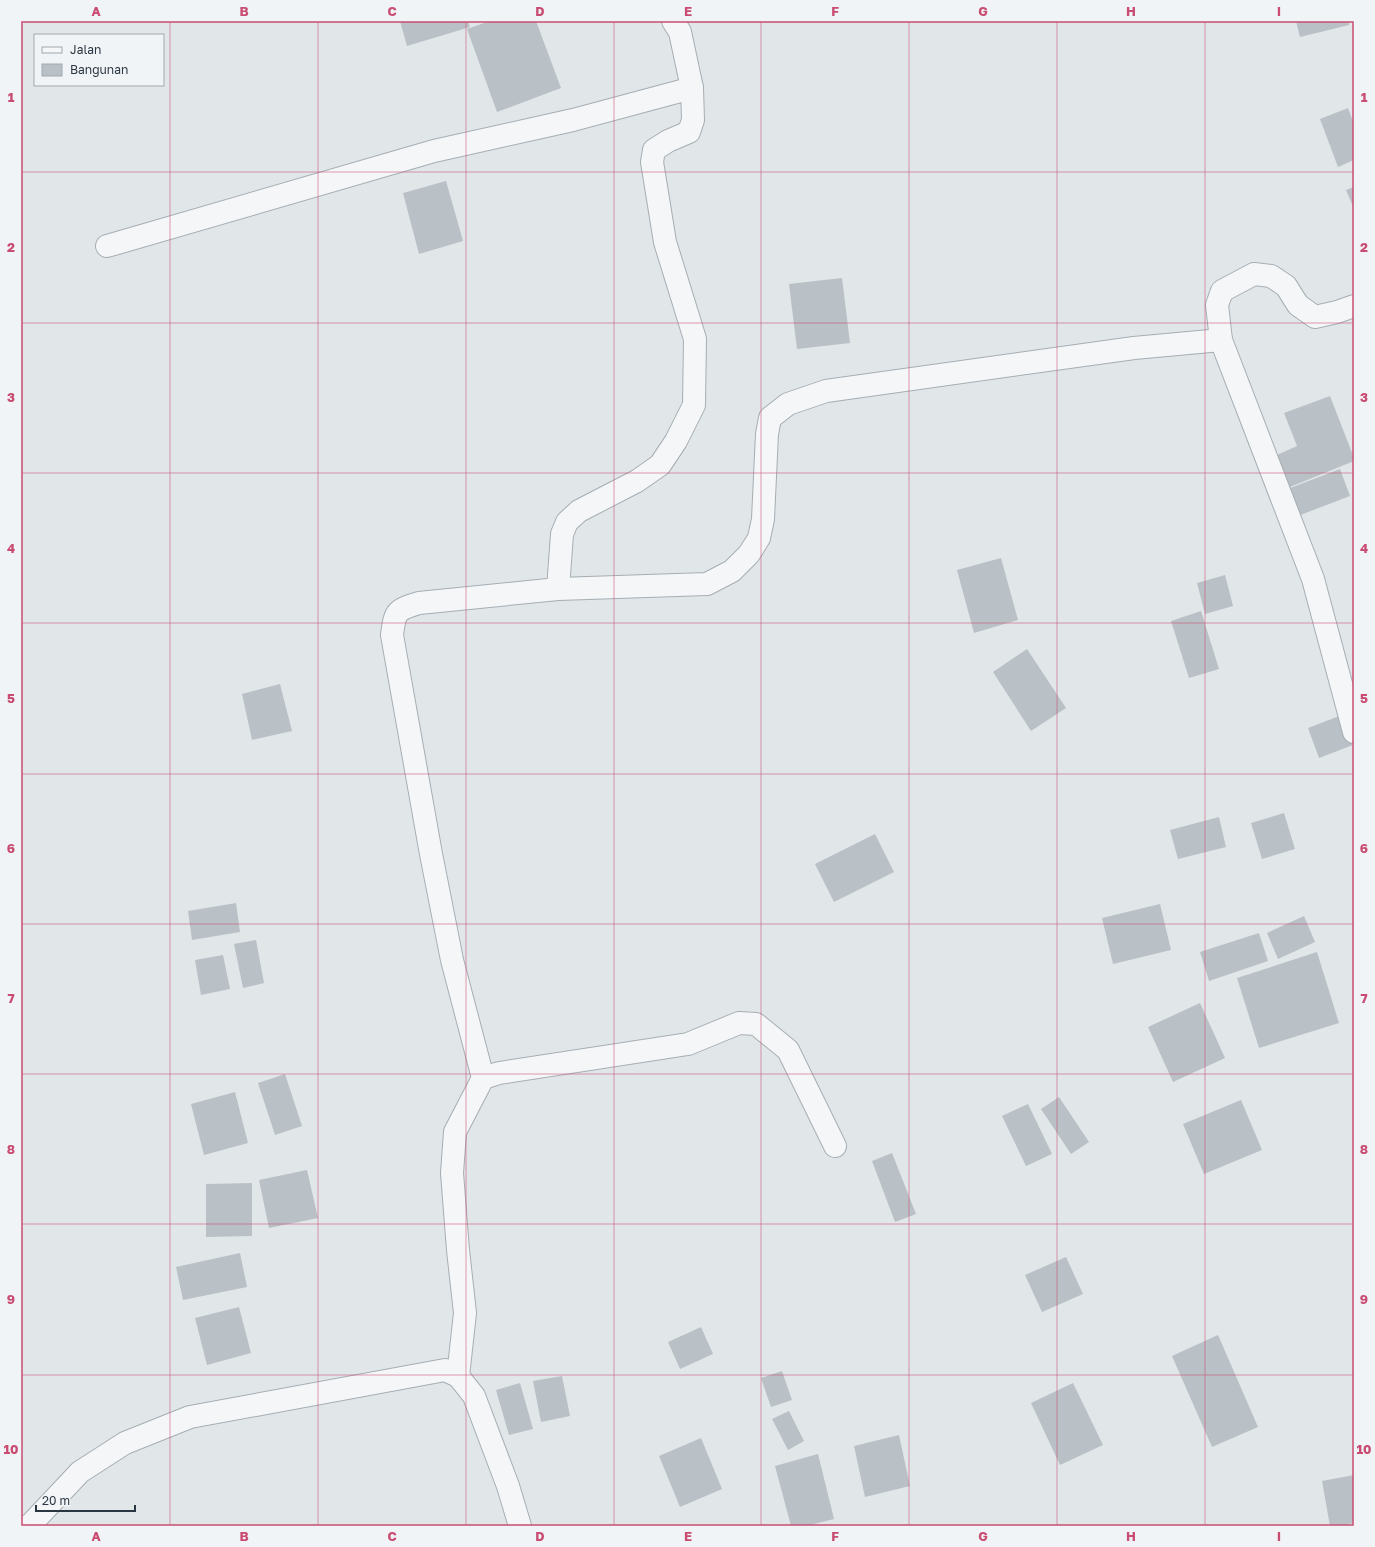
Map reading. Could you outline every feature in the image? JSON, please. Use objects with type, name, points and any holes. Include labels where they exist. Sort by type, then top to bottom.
[{"type":"street","points":[[558,589],[562,534],[568,522],[579,511],[636,481],[660,465],[676,442],[694,405],[695,339],[665,242],[652,162],[654,150],[668,141],[688,132],[694,120],[692,88],[680,32],[673,21]]},
{"type":"street","points":[[107,246],[434,151],[573,120],[692,88]]},
{"type":"street","points":[[1354,306],[1337,312],[1314,317],[1298,305],[1286,286],[1271,276],[1254,274],[1222,291],[1217,305],[1221,340],[1312,579],[1354,732]]},
{"type":"street","points":[[458,1376],[465,1313],[452,1173],[455,1132],[483,1078],[452,960],[431,854],[392,635],[394,617],[402,608],[419,603],[558,589],[707,584],[732,571],[749,554],[759,538],[763,519],[767,434],[770,418],[788,404],[826,391],[1134,348],[1221,340]]},
{"type":"street","points":[[483,1078],[499,1073],[688,1044],[739,1023],[756,1024],[788,1050],[835,1146]]},
{"type":"street","points":[[28,1526],[80,1472],[126,1443],[190,1418],[445,1370],[458,1376],[474,1396],[508,1486],[520,1526]]},
{"type":"building","points":[[400,21],[468,21],[470,27],[407,46]]},
{"type":"building","points":[[490,21],[536,21],[561,88],[497,112],[467,29]]},
{"type":"building","points":[[1296,21],[1349,21],[1349,25],[1300,37]]},
{"type":"building","points":[[1348,108],[1354,124],[1354,160],[1338,167],[1320,119]]},
{"type":"building","points":[[446,181],[463,241],[419,254],[403,193]]},
{"type":"building","points":[[1354,187],[1354,209],[1346,190]]},
{"type":"building","points":[[842,278],[850,343],[797,349],[789,284]]},
{"type":"building","points":[[1330,396],[1354,461],[1290,487],[1277,455],[1297,446],[1284,413]]},
{"type":"building","points":[[1340,469],[1350,496],[1295,517],[1285,490]]},
{"type":"building","points":[[1001,558],[1018,620],[974,633],[957,570]]},
{"type":"building","points":[[1225,575],[1233,606],[1205,614],[1197,583]]},
{"type":"building","points":[[1201,611],[1219,669],[1189,678],[1171,621]]},
{"type":"building","points":[[1027,649],[1066,708],[1031,731],[993,672]]},
{"type":"building","points":[[280,684],[292,731],[252,740],[242,694]]},
{"type":"building","points":[[1342,715],[1353,745],[1319,758],[1308,728]]},
{"type":"building","points":[[1284,813],[1295,849],[1262,859],[1251,823]]},
{"type":"building","points":[[1219,817],[1226,847],[1178,859],[1170,830]]},
{"type":"building","points":[[875,834],[894,872],[834,902],[815,864]]},
{"type":"building","points":[[236,903],[240,932],[192,940],[188,911]]},
{"type":"building","points":[[1160,904],[1171,950],[1113,964],[1102,918]]},
{"type":"building","points":[[1304,916],[1315,942],[1278,959],[1267,933]]},
{"type":"building","points":[[1259,933],[1268,961],[1209,981],[1200,952]]},
{"type":"building","points":[[256,940],[264,983],[243,988],[234,944]]},
{"type":"building","points":[[1317,952],[1339,1023],[1259,1048],[1237,978]]},
{"type":"building","points":[[223,955],[230,989],[201,995],[195,960]]},
{"type":"building","points":[[1200,1003],[1225,1058],[1173,1082],[1148,1027]]},
{"type":"building","points":[[285,1074],[302,1126],[275,1135],[258,1083]]},
{"type":"building","points":[[235,1092],[248,1143],[204,1155],[191,1104]]},
{"type":"building","points":[[1059,1097],[1089,1142],[1071,1154],[1041,1109]]},
{"type":"building","points":[[1241,1100],[1262,1150],[1204,1174],[1183,1124]]},
{"type":"building","points":[[1028,1104],[1052,1154],[1026,1166],[1002,1116]]},
{"type":"building","points":[[892,1153],[916,1214],[895,1222],[872,1161]]},
{"type":"building","points":[[307,1170],[318,1218],[269,1228],[259,1180]]},
{"type":"building","points":[[252,1183],[252,1236],[206,1237],[206,1184]]},
{"type":"building","points":[[240,1253],[247,1287],[183,1300],[176,1267]]},
{"type":"building","points":[[1066,1257],[1083,1294],[1042,1312],[1025,1275]]},
{"type":"building","points":[[239,1307],[251,1353],[207,1365],[195,1318]]},
{"type":"building","points":[[701,1327],[713,1354],[680,1369],[668,1342]]},
{"type":"building","points":[[1218,1335],[1258,1427],[1212,1447],[1172,1356]]},
{"type":"building","points":[[782,1371],[792,1400],[771,1407],[761,1378]]},
{"type":"building","points":[[562,1376],[570,1416],[541,1422],[533,1381]]},
{"type":"building","points":[[520,1383],[533,1429],[509,1435],[496,1390]]},
{"type":"building","points":[[1073,1383],[1103,1445],[1060,1465],[1031,1403]]},
{"type":"building","points":[[789,1411],[804,1441],[788,1450],[772,1419]]},
{"type":"building","points":[[899,1435],[910,1486],[865,1497],[854,1446]]},
{"type":"building","points":[[701,1438],[722,1489],[680,1507],[659,1456]]},
{"type":"building","points":[[818,1454],[834,1519],[806,1526],[791,1526],[775,1466]]},
{"type":"building","points":[[1354,1475],[1354,1523],[1340,1526],[1330,1526],[1322,1481]]}]
